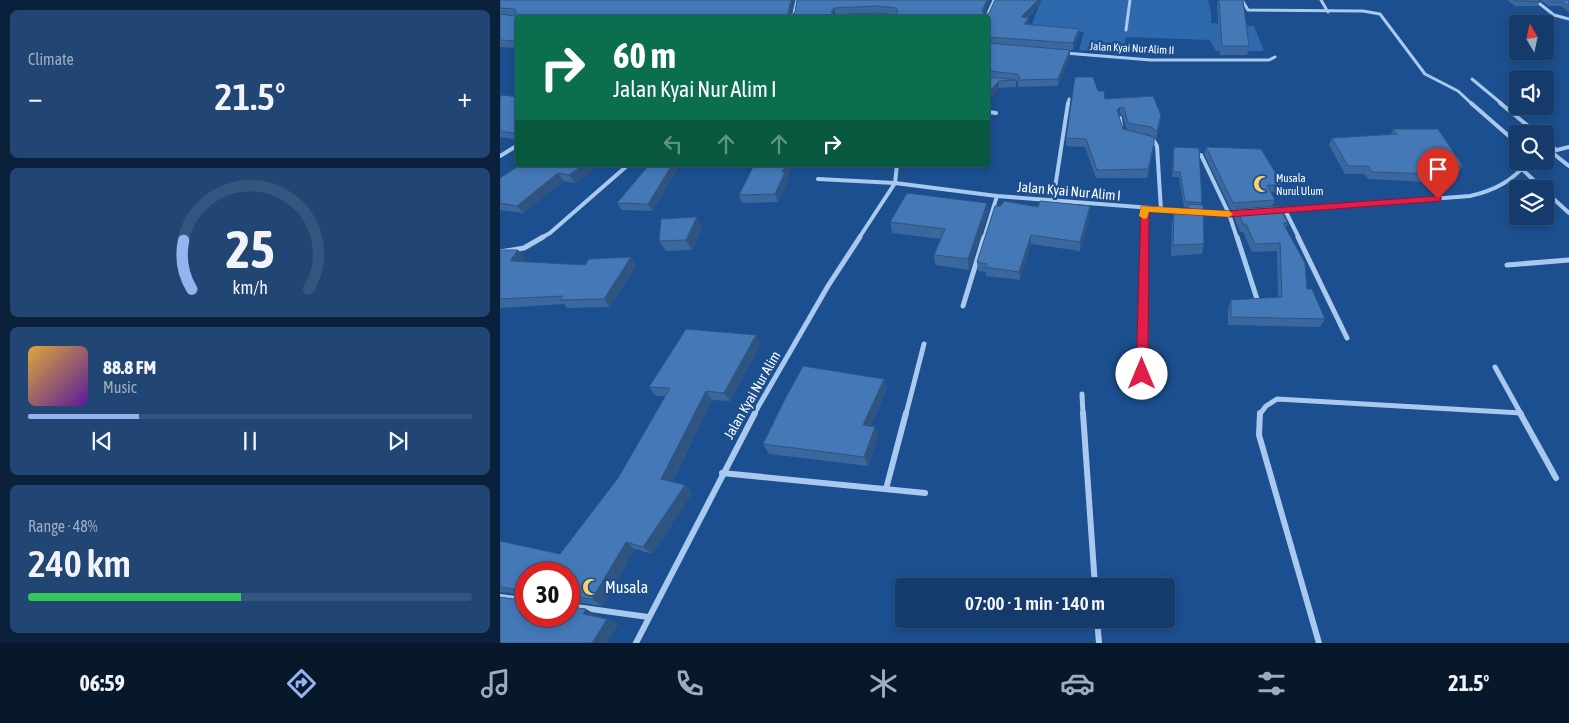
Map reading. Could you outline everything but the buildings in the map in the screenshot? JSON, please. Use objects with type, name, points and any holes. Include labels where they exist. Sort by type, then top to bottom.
[{"type":"street","points":[[794,15],[797,0]]},
{"type":"street","points":[[987,15],[994,0]]},
{"type":"street","points":[[1126,30],[1130,0]]},
{"type":"street","points":[[1242,0],[1248,10],[1363,11],[1380,14],[1425,74],[1458,91],[1509,136]]},
{"type":"street","points":[[1322,0],[1328,12]]},
{"type":"street","points":[[1535,0],[1554,15],[1569,19]]},
{"type":"street","name":"Jalan Kyai Nur Alim II","points":[[1056,52],[1151,60],[1270,60],[1275,57]]},
{"type":"street","points":[[1472,78],[1527,125]]},
{"type":"street","points":[[1053,201],[1069,99]]},
{"type":"street","points":[[990,112],[996,113]]},
{"type":"street","points":[[1120,118],[1122,132]]},
{"type":"street","points":[[1144,138],[1154,141],[1157,146],[1161,210]]},
{"type":"street","points":[[500,156],[515,147]]},
{"type":"street","points":[[1555,149],[1569,147]]},
{"type":"street","points":[[1201,155],[1229,214],[1257,299]]},
{"type":"street","points":[[1554,156],[1569,166]]},
{"type":"street","points":[[500,252],[524,248],[550,233],[626,167]]},
{"type":"street","name":"Jalan Kyai Nur Alim","points":[[636,643],[722,473],[828,286],[895,183],[898,167]]},
{"type":"street","points":[[1266,211],[1458,198],[1485,194],[1510,182],[1522,170],[1533,180]]},
{"type":"street","name":"Jalan Kyai Nur Alim I","points":[[818,179],[895,183],[997,196],[1161,210],[1229,214],[1248,213]]},
{"type":"street","points":[[962,306],[997,196]]},
{"type":"street","points":[[1554,199],[1569,213]]},
{"type":"street","points":[[1142,374],[1144,208]]},
{"type":"street","points":[[1285,210],[1347,338]]},
{"type":"street","points":[[1507,265],[1569,260]]},
{"type":"street","points":[[886,489],[924,344]]},
{"type":"street","points":[[1495,367],[1556,478]]},
{"type":"street","points":[[1082,394],[1094,578]]},
{"type":"street","points":[[1318,643],[1259,435],[1258,417],[1263,406],[1277,399],[1521,413]]},
{"type":"street","points":[[722,473],[925,493]]},
{"type":"street","points":[[500,597],[515,599]]},
{"type":"street","points":[[580,608],[648,617]]},
{"type":"street","points":[[1098,628],[1099,643]]},
{"type":"shaded area","points":[[1041,0],[1208,0],[1211,23],[1254,26],[1264,51],[1216,51],[1210,40],[1126,37],[1123,53],[1079,50],[1084,32],[1031,27]]},
{"type":"slow traffic","points":[[1144,216],[1144,208],[1229,214]]},
{"type":"place","name":"Musala Nurul Ulum","points":[[1262,184]]},
{"type":"place","name":"Musala","points":[[591,587]]},
{"type":"route","points":[[1142,374],[1144,208],[1229,214],[1438,199]]}]
